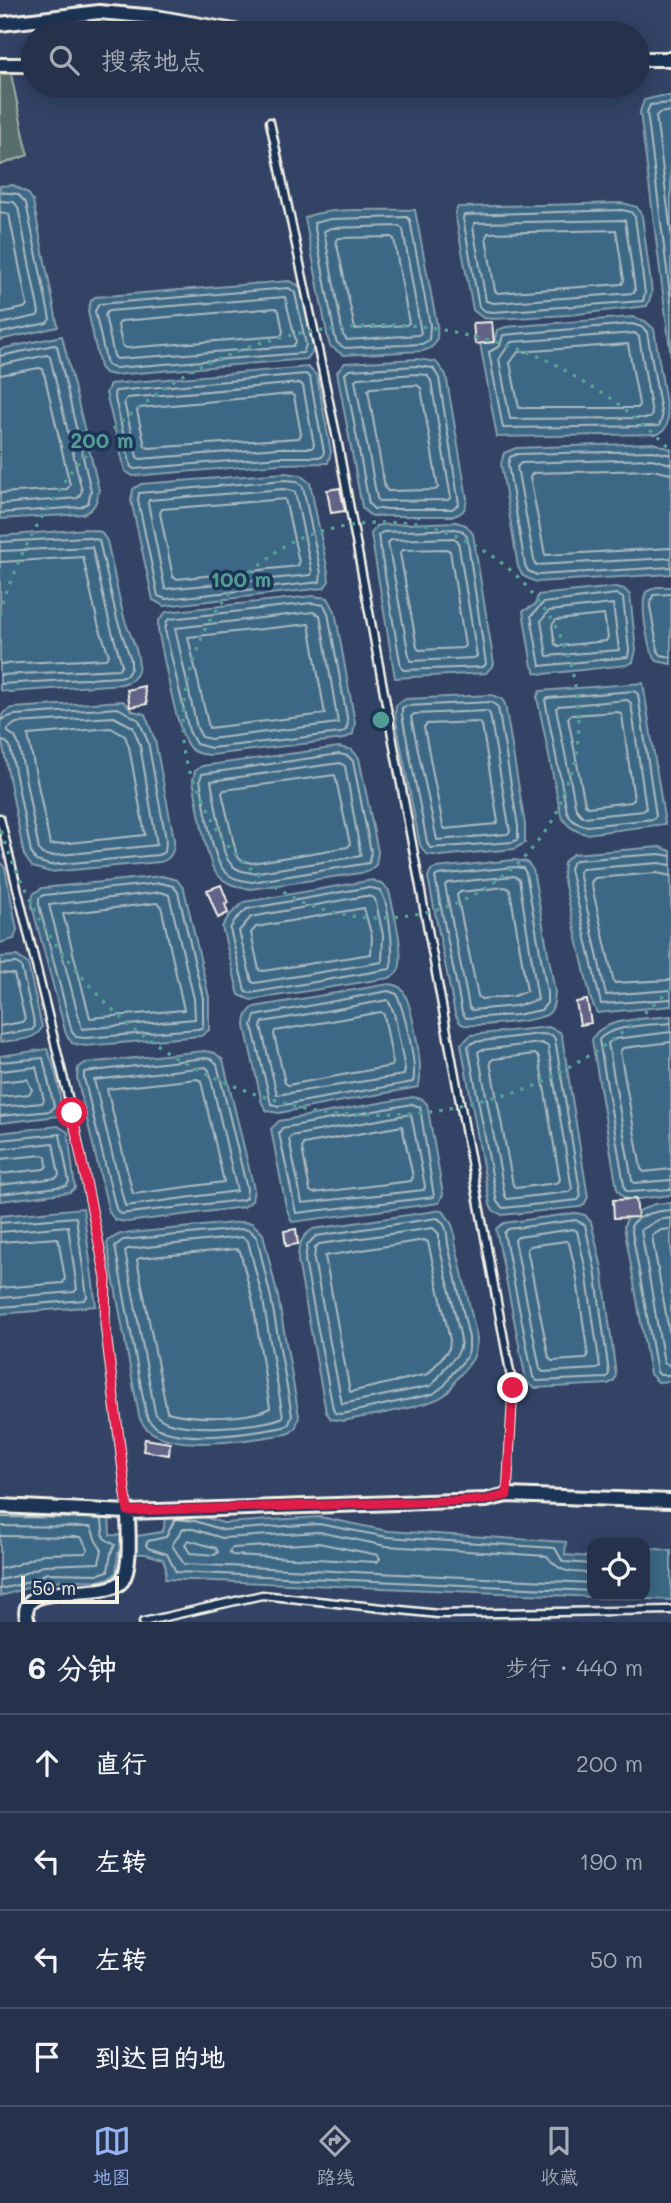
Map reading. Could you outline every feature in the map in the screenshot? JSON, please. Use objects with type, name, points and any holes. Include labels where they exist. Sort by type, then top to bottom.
[{"type":"street","points":[[25,21],[99,12],[178,21]]},
{"type":"street","points":[[0,24],[21,21]]},
{"type":"street","points":[[650,60],[671,59]]},
{"type":"street","points":[[0,65],[21,65]]},
{"type":"street","points":[[0,1506],[128,1511],[486,1500],[507,1495],[671,1501]]},
{"type":"street","points":[[28,1622],[26,1611],[29,1604],[41,1595],[119,1585],[127,1572],[128,1528]]},
{"type":"lane","points":[[270,122],[337,439],[513,1388],[507,1495]]},
{"type":"lane","points":[[0,818],[72,1113],[106,1278],[105,1324],[128,1528]]},
{"type":"lane","points":[[143,1622],[262,1595],[438,1614],[671,1610]]},
{"type":"green space","points":[[0,74],[11,74],[28,155],[0,165]]},
{"type":"water","points":[[671,96],[671,357],[640,112],[644,100]]},
{"type":"water","points":[[13,185],[28,193],[33,201],[58,327],[0,340],[0,186]]},
{"type":"water","points":[[623,203],[637,207],[642,216],[652,293],[647,306],[569,315],[493,319],[483,318],[473,310],[455,213],[458,207]]},
{"type":"water","points":[[415,210],[437,325],[436,341],[432,347],[423,351],[343,355],[330,346],[328,339],[305,218],[325,212]]},
{"type":"water","points":[[289,281],[301,289],[313,344],[313,351],[307,359],[114,375],[105,373],[100,367],[88,311],[95,297]]},
{"type":"water","points":[[632,317],[645,321],[654,329],[668,416],[663,431],[658,434],[497,437],[480,343],[494,342],[497,330],[506,327]]},
{"type":"water","points":[[62,336],[99,490],[97,498],[92,508],[83,514],[0,519],[0,349]]},
{"type":"water","points":[[417,359],[436,362],[446,375],[466,505],[462,512],[454,516],[373,516],[362,507],[337,372],[345,363]]},
{"type":"water","points":[[308,367],[317,376],[331,452],[328,463],[280,464],[133,476],[125,471],[106,393],[110,384]]},
{"type":"water","points":[[653,443],[671,449],[671,574],[536,582],[523,576],[518,567],[501,464],[504,453],[516,448]]},
{"type":"water","points":[[284,473],[300,475],[310,483],[328,572],[329,581],[324,588],[164,606],[153,600],[131,500],[133,489],[141,484]]},
{"type":"water","points":[[456,522],[466,525],[473,534],[494,664],[486,673],[395,678],[371,534],[376,526],[381,525]]},
{"type":"water","points":[[86,529],[101,532],[107,541],[124,617],[138,658],[137,674],[132,680],[122,684],[10,692],[0,690],[0,536]]},
{"type":"water","points":[[616,587],[624,589],[630,595],[636,650],[633,662],[627,665],[536,673],[532,666],[523,611],[535,605],[538,595]]},
{"type":"water","points":[[656,587],[671,587],[671,664],[657,661],[648,638],[644,598],[646,592]]},
{"type":"water","points":[[312,596],[328,598],[335,611],[355,723],[353,734],[344,739],[211,755],[192,750],[185,740],[175,711],[158,622],[166,612]]},
{"type":"water","points":[[643,683],[665,824],[586,834],[578,831],[568,825],[561,815],[537,697],[540,691]]},
{"type":"water","points":[[492,695],[502,699],[505,704],[525,825],[525,843],[514,849],[440,856],[426,854],[420,845],[395,716],[396,705],[405,699]]},
{"type":"water","points":[[123,701],[133,711],[145,714],[155,740],[174,839],[172,854],[160,862],[50,872],[32,867],[24,855],[0,731],[3,714],[12,708]]},
{"type":"water","points":[[339,747],[352,750],[359,758],[378,852],[376,865],[367,872],[251,889],[222,879],[214,870],[204,840],[193,780],[195,771],[202,766]]},
{"type":"water","points":[[660,847],[671,851],[671,1006],[597,1013],[591,1000],[563,877],[564,862],[573,854]]},
{"type":"water","points":[[514,860],[527,862],[533,870],[555,992],[553,1006],[549,1013],[534,1019],[464,1025],[455,1014],[428,877],[431,870],[436,868]]},
{"type":"water","points":[[0,861],[5,868],[17,930],[14,939],[0,943]]},
{"type":"water","points":[[162,876],[177,880],[184,889],[209,997],[209,1030],[201,1036],[85,1046],[72,1043],[66,1034],[32,906],[33,894],[42,888]]},
{"type":"water","points":[[373,880],[389,891],[401,955],[395,974],[389,978],[251,1000],[239,995],[222,927],[244,902]]},
{"type":"water","points":[[17,956],[28,964],[42,1027],[30,1037],[0,1042],[0,957]]},
{"type":"water","points":[[389,984],[402,989],[407,999],[419,1054],[418,1087],[279,1113],[267,1111],[262,1103],[245,1026],[250,1011],[254,1007]]},
{"type":"water","points":[[671,1016],[671,1195],[629,1200],[617,1189],[592,1040],[597,1032],[615,1023]]},
{"type":"water","points":[[548,1027],[560,1032],[562,1037],[588,1197],[580,1207],[502,1215],[490,1205],[461,1044],[471,1035]]},
{"type":"water","points":[[47,1049],[59,1092],[58,1116],[0,1123],[0,1056]]},
{"type":"water","points":[[205,1051],[215,1053],[223,1060],[254,1189],[252,1201],[244,1207],[127,1222],[115,1220],[109,1212],[77,1078],[78,1068],[85,1063]]},
{"type":"water","points":[[413,1097],[422,1099],[427,1104],[443,1194],[439,1203],[292,1222],[286,1207],[271,1129],[279,1121]]},
{"type":"water","points":[[58,1126],[68,1132],[75,1188],[70,1192],[0,1201],[0,1133]]},
{"type":"water","points":[[671,1203],[671,1381],[658,1382],[650,1374],[624,1226],[628,1216],[654,1204]]},
{"type":"water","points":[[83,1208],[96,1306],[0,1314],[0,1216]]},
{"type":"water","points":[[442,1210],[453,1229],[477,1338],[473,1357],[449,1391],[435,1400],[343,1421],[331,1419],[326,1412],[298,1261],[299,1247],[303,1239],[313,1229]]},
{"type":"water","points":[[576,1213],[585,1215],[591,1222],[602,1268],[616,1375],[614,1381],[608,1384],[536,1388],[526,1380],[496,1229],[504,1223]]},
{"type":"water","points":[[252,1223],[263,1234],[278,1297],[299,1416],[297,1425],[287,1434],[229,1442],[182,1442],[163,1438],[147,1429],[139,1416],[107,1244],[120,1234]]},
{"type":"water","points":[[0,1510],[109,1511],[110,1535],[137,1536],[162,1532],[165,1511],[196,1514],[223,1523],[320,1517],[388,1531],[566,1542],[565,1555],[587,1557],[587,1597],[165,1579],[163,1559],[146,1554],[118,1553],[116,1573],[112,1577],[93,1581],[48,1582],[0,1596]]},
{"type":"water","points":[[650,1548],[671,1551],[671,1600],[650,1599]]},
{"type":"building","points":[[492,322],[494,342],[475,344],[473,323]]},
{"type":"building","points":[[340,488],[345,511],[331,513],[327,490]]},
{"type":"building","points":[[144,686],[147,704],[130,707],[127,690]]},
{"type":"building","points":[[221,885],[228,903],[225,904],[228,913],[218,918],[207,890]]},
{"type":"building","points":[[587,1000],[591,1023],[580,1025],[576,1002]]},
{"type":"building","points":[[636,1199],[638,1217],[614,1218],[613,1200]]},
{"type":"building","points":[[296,1229],[298,1244],[286,1246],[284,1231]]},
{"type":"building","points":[[145,1439],[170,1443],[169,1455],[143,1451]]},
{"type":"route","points":[[72,1113],[106,1278],[105,1324],[128,1511],[486,1500],[507,1495],[513,1388]]}]
